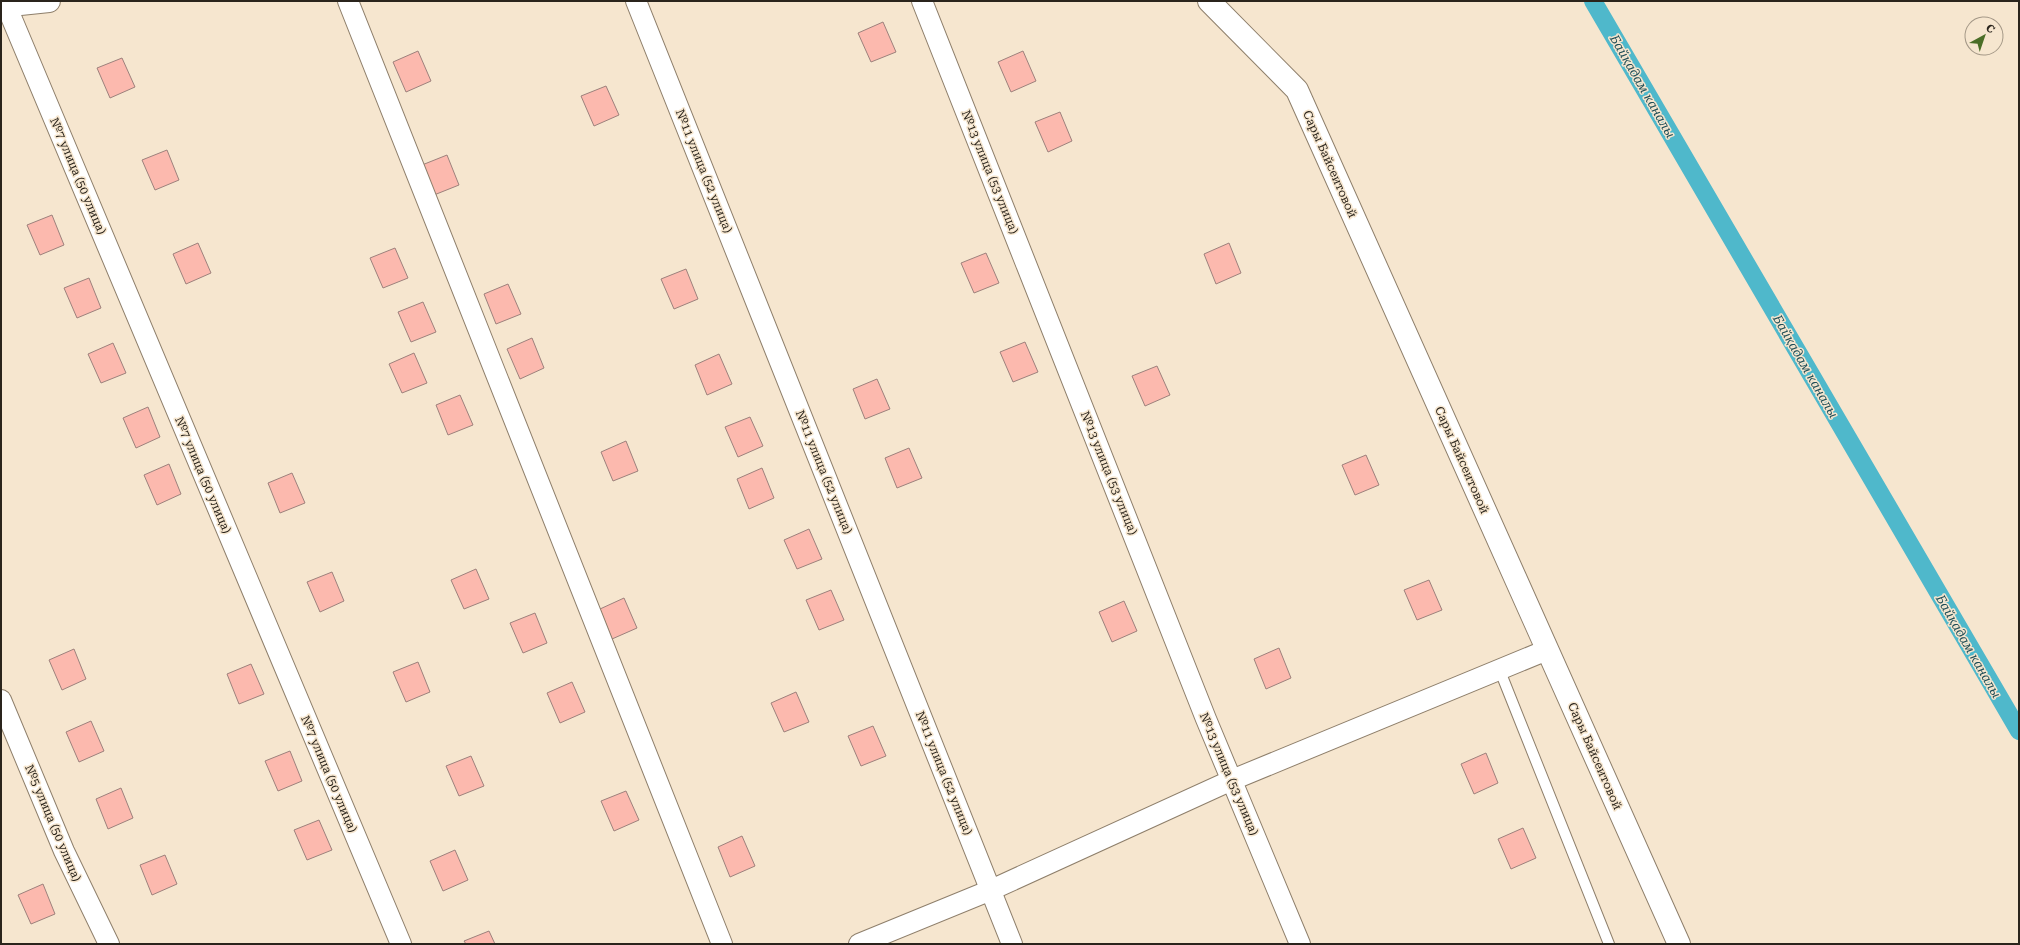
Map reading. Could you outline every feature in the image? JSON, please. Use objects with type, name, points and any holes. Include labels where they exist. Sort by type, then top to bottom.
[{"type":"street","points":[[4,6],[48,1]]},
{"type":"street","points":[[348,1],[722,944]]},
{"type":"street","name":"№11 улица (52 улица)","points":[[636,1],[1012,944]]},
{"type":"street","name":"№13 улица (53 улица)","points":[[922,1],[1232,780],[1300,944]]},
{"type":"street","name":"Сары Байсеитовой","points":[[1209,1],[1297,90],[1679,944]]},
{"type":"street","name":"№7 улица (50 улица)","points":[[4,6],[401,944]]},
{"type":"street","points":[[859,944],[991,890],[1232,780],[1500,671],[1547,650]]},
{"type":"street","name":"№5 улица (50 улица)","points":[[1,700],[64,851],[109,944]]},
{"type":"lane","points":[[1500,671],[1609,944]]},
{"type":"building","points":[[883,22],[896,52],[871,62],[858,33]]},
{"type":"building","points":[[418,51],[431,81],[406,92],[393,62]]},
{"type":"building","points":[[1023,51],[1036,81],[1011,92],[998,62]]},
{"type":"building","points":[[122,58],[135,87],[110,98],[97,68]]},
{"type":"building","points":[[606,86],[619,115],[594,126],[581,96]]},
{"type":"building","points":[[1060,112],[1072,141],[1048,152],[1035,122]]},
{"type":"building","points":[[167,150],[179,180],[155,190],[142,160]]},
{"type":"building","points":[[447,155],[459,185],[434,195],[422,165]]},
{"type":"building","points":[[52,215],[64,245],[40,255],[27,225]]},
{"type":"building","points":[[198,243],[211,273],[186,284],[173,254]]},
{"type":"building","points":[[1229,243],[1241,273],[1216,284],[1204,254]]},
{"type":"building","points":[[395,248],[408,278],[383,288],[370,258]]},
{"type":"building","points":[[986,253],[999,283],[974,293],[961,263]]},
{"type":"building","points":[[686,269],[698,299],[674,309],[661,279]]},
{"type":"building","points":[[89,278],[101,308],[77,318],[64,288]]},
{"type":"building","points":[[508,284],[521,314],[496,324],[484,294]]},
{"type":"building","points":[[423,302],[436,332],[411,342],[398,312]]},
{"type":"building","points":[[532,338],[544,368],[520,379],[507,349]]},
{"type":"building","points":[[1025,342],[1038,372],[1013,382],[1000,352]]},
{"type":"building","points":[[113,343],[126,373],[101,383],[88,354]]},
{"type":"building","points":[[414,353],[427,383],[402,393],[389,364]]},
{"type":"building","points":[[719,354],[732,384],[707,395],[695,365]]},
{"type":"building","points":[[1157,366],[1170,395],[1145,406],[1132,376]]},
{"type":"building","points":[[877,379],[890,409],[865,419],[853,389]]},
{"type":"building","points":[[460,395],[473,425],[448,435],[436,405]]},
{"type":"building","points":[[148,407],[160,437],[136,448],[123,418]]},
{"type":"building","points":[[750,417],[763,446],[738,457],[725,427]]},
{"type":"building","points":[[626,441],[638,471],[613,481],[601,452]]},
{"type":"building","points":[[909,448],[922,478],[897,488],[885,458]]},
{"type":"building","points":[[1366,455],[1379,485],[1355,495],[1342,465]]},
{"type":"building","points":[[169,464],[181,494],[157,505],[144,475]]},
{"type":"building","points":[[762,468],[774,498],[749,509],[737,479]]},
{"type":"building","points":[[292,473],[305,503],[280,513],[268,483]]},
{"type":"building","points":[[809,529],[822,559],[797,569],[784,540]]},
{"type":"building","points":[[476,569],[489,599],[464,609],[451,580]]},
{"type":"building","points":[[332,572],[344,601],[320,612],[307,582]]},
{"type":"building","points":[[1429,580],[1442,610],[1417,620],[1404,590]]},
{"type":"building","points":[[831,590],[844,620],[819,630],[806,600]]},
{"type":"building","points":[[624,598],[637,628],[612,639],[600,609]]},
{"type":"building","points":[[1124,601],[1137,631],[1112,642],[1099,612]]},
{"type":"building","points":[[535,613],[547,643],[523,653],[510,623]]},
{"type":"building","points":[[1279,648],[1291,678],[1266,689],[1254,659]]},
{"type":"building","points":[[74,649],[86,679],[62,690],[49,660]]},
{"type":"building","points":[[418,662],[430,692],[406,702],[393,672]]},
{"type":"building","points":[[251,664],[264,694],[239,704],[227,674]]},
{"type":"building","points":[[572,682],[585,712],[560,723],[547,693]]},
{"type":"building","points":[[796,692],[809,722],[784,732],[771,703]]},
{"type":"building","points":[[91,721],[104,751],[79,762],[66,732]]},
{"type":"building","points":[[873,726],[886,756],[861,766],[848,736]]},
{"type":"building","points":[[290,751],[302,781],[278,791],[265,761]]},
{"type":"building","points":[[1486,753],[1498,783],[1474,794],[1461,764]]},
{"type":"building","points":[[471,756],[484,786],[459,796],[446,766]]},
{"type":"building","points":[[121,788],[133,818],[108,829],[96,799]]},
{"type":"building","points":[[626,791],[639,820],[614,831],[601,801]]},
{"type":"building","points":[[319,820],[332,850],[307,860],[294,830]]},
{"type":"building","points":[[1523,828],[1536,858],[1511,869],[1498,839]]},
{"type":"building","points":[[742,836],[755,866],[730,877],[718,847]]},
{"type":"building","points":[[455,850],[468,880],[443,891],[430,861]]},
{"type":"building","points":[[165,855],[177,884],[152,895],[140,865]]},
{"type":"building","points":[[43,884],[55,914],[31,924],[18,895]]},
{"type":"building","points":[[489,931],[495,944],[466,944],[464,941]]},
{"type":"waterway","name":"Байқадам каналы","points":[[1593,1],[2019,731]]}]
